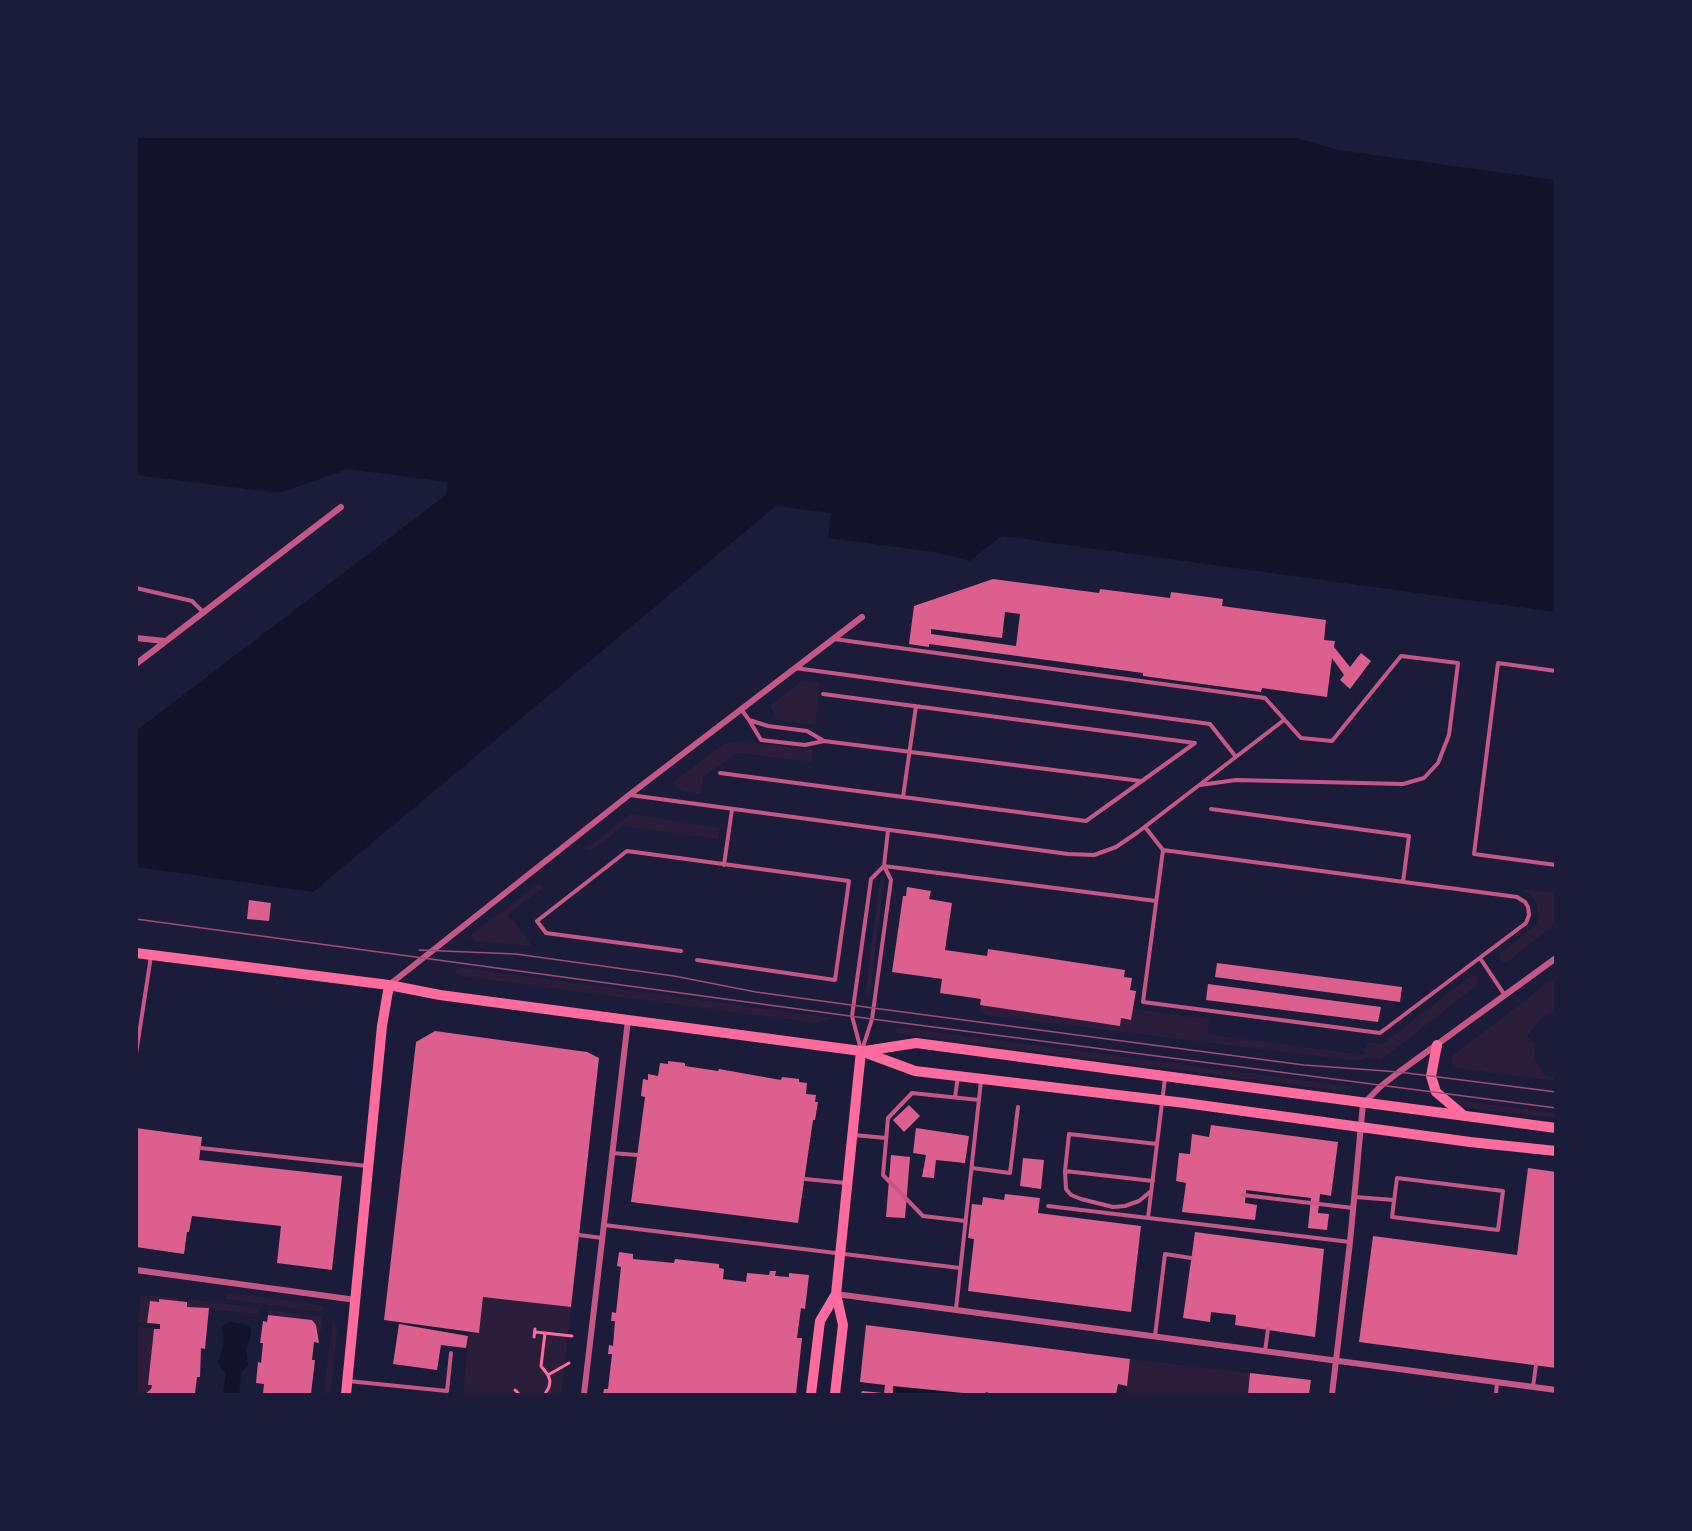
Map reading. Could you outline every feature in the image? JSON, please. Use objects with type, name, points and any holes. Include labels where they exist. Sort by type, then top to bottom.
[{"type":"main road","points":[[136,953],[389,985],[440,995],[861,1051],[915,1071],[1556,1151]]},
{"type":"main road","points":[[346,1395],[382,1026],[389,985]]},
{"type":"main road","points":[[861,1051],[916,1043],[1556,1128]]},
{"type":"main road","points":[[1437,1045],[1431,1076],[1436,1092],[1465,1116]]},
{"type":"main road","points":[[835,1395],[843,1325],[836,1294],[861,1051]]},
{"type":"main road","points":[[811,1395],[820,1321],[836,1294]]},
{"type":"street","points":[[136,664],[341,507]]},
{"type":"street","points":[[389,985],[629,795],[862,617]]},
{"type":"street","points":[[136,638],[166,641]]},
{"type":"street","points":[[1332,1395],[1364,1104],[1381,1086],[1556,958]]},
{"type":"street","points":[[584,1395],[628,1020]]},
{"type":"street","points":[[136,1270],[356,1300]]},
{"type":"street","points":[[836,1294],[1556,1390]]},
{"type":"lane","points":[[136,588],[192,601],[204,613]]},
{"type":"lane","points":[[833,639],[1265,698],[1301,738],[1332,741],[1401,656],[1458,663],[1449,735],[1438,762],[1424,778],[1403,784],[1236,780],[1200,785]]},
{"type":"lane","points":[[1556,671],[1498,663],[1474,854],[1556,865]]},
{"type":"lane","points":[[795,668],[1210,724],[1236,757]]},
{"type":"lane","points":[[720,773],[1086,821],[1195,743],[823,694]]},
{"type":"lane","points":[[903,797],[916,706]]},
{"type":"lane","points":[[741,709],[761,740],[805,745],[824,741],[1142,781]]},
{"type":"lane","points":[[749,720],[768,726],[807,731],[824,741]]},
{"type":"lane","points":[[629,795],[1068,854],[1094,855],[1116,847],[1145,827],[1284,720]]},
{"type":"lane","points":[[724,865],[732,809]]},
{"type":"lane","points":[[1211,809],[1409,836],[1403,882]]},
{"type":"lane","points":[[1145,827],[1163,850],[1517,897],[1525,902],[1529,915],[1526,922],[1380,1034],[1143,1002],[1163,850]]},
{"type":"lane","points":[[861,1051],[872,1019],[891,880],[884,866],[888,830]]},
{"type":"lane","points":[[681,951],[546,933],[537,921],[627,851],[849,881],[835,980],[697,960]]},
{"type":"lane","points":[[884,866],[1156,901]]},
{"type":"lane","points":[[861,1051],[852,1016],[871,879],[884,866]]},
{"type":"lane","points":[[136,1054],[151,955]]},
{"type":"lane","points":[[1480,958],[1504,994]]},
{"type":"lane","points":[[1556,1049],[1556,1057]]},
{"type":"lane","points":[[955,1097],[958,1076]]},
{"type":"lane","points":[[1148,1218],[1165,1077]]},
{"type":"lane","points":[[956,1310],[982,1079]]},
{"type":"lane","points":[[966,1221],[923,1216],[883,1175],[888,1118],[912,1093],[980,1100]]},
{"type":"lane","points":[[972,1168],[1010,1173],[1018,1107]]},
{"type":"lane","points":[[1152,1191],[1139,1201],[1125,1206],[1113,1206],[1081,1199],[1071,1195],[1066,1189],[1065,1171],[1070,1134],[1157,1144]]},
{"type":"lane","points":[[854,1135],[886,1138]]},
{"type":"lane","points":[[201,1148],[369,1166]]},
{"type":"lane","points":[[612,1153],[637,1155]]},
{"type":"lane","points":[[1065,1171],[1153,1181]]},
{"type":"lane","points":[[1397,1178],[1503,1191],[1498,1230],[1392,1217],[1394,1200],[1397,1178]]},
{"type":"lane","points":[[805,1179],[848,1183]]},
{"type":"lane","points":[[1243,1195],[1353,1208]]},
{"type":"lane","points":[[1354,1197],[1394,1200]]},
{"type":"lane","points":[[1048,1206],[1350,1242]]},
{"type":"lane","points":[[603,1225],[960,1268]]},
{"type":"lane","points":[[579,1235],[602,1238]]},
{"type":"lane","points":[[1155,1337],[1165,1254],[1191,1258]]},
{"type":"lane","points":[[1265,1351],[1268,1329]]},
{"type":"lane","points":[[347,1381],[447,1391],[450,1353]]},
{"type":"lane","points":[[1533,1387],[1536,1365]]},
{"type":"lane","points":[[1496,1395],[1497,1382]]},
{"type":"path","points":[[534,1337],[535,1330],[572,1336]]},
{"type":"path","points":[[545,1333],[541,1366],[549,1375],[549,1387],[545,1395]]},
{"type":"path","points":[[549,1375],[569,1363]]},
{"type":"path","points":[[515,1390],[519,1395]]},
{"type":"shaded area","points":[[1290,136],[1338,150],[1555,180],[1555,612],[1002,536],[970,561],[935,552],[828,538],[831,513],[776,506],[313,892],[137,867],[137,730],[446,495],[448,482],[348,469],[279,493],[137,475],[137,137]]},
{"type":"shaded area","points":[[802,681],[820,683],[815,725],[777,720],[770,706]]},
{"type":"shaded area","points":[[737,741],[813,750],[812,762],[738,753],[703,777],[701,794],[681,791],[674,782],[723,744]]},
{"type":"shaded area","points":[[631,814],[720,828],[718,839],[624,826],[592,850],[585,849]]},
{"type":"shaded area","points":[[883,876],[870,995],[867,997],[865,994],[880,879]]},
{"type":"shaded area","points":[[538,884],[544,887],[508,914],[532,946],[475,941],[469,936]]},
{"type":"shaded area","points":[[1520,889],[1555,893],[1555,924],[1510,960],[1503,962],[1499,954],[1536,925],[1539,915],[1537,904],[1530,894]]},
{"type":"shaded area","points":[[457,967],[834,1018],[816,1023],[462,976],[455,973]]},
{"type":"shaded area","points":[[1472,975],[1478,977],[1476,986],[1381,1060],[1365,1058],[1358,1061],[985,1015],[980,1005],[1120,1025],[1121,1018],[1131,1019],[1133,1009],[1209,1019],[1208,1034],[1364,1055],[1369,1042],[1382,1044]]},
{"type":"shaded area","points":[[1555,977],[1555,1010],[1537,1023],[1527,1037],[1536,1045],[1534,1056],[1539,1067],[1546,1076],[1555,1077],[1555,1081],[1457,1068],[1451,1062],[1451,1057]]},
{"type":"shaded area","points":[[896,1027],[1353,1087],[1346,1090],[1334,1090],[895,1033]]},
{"type":"shaded area","points":[[1451,1099],[1555,1113],[1555,1118],[1468,1108]]},
{"type":"shaded area","points":[[229,1293],[314,1304],[323,1307],[323,1312],[225,1299]]},
{"type":"shaded area","points":[[141,1295],[178,1298],[178,1301],[160,1299],[159,1302],[150,1301],[147,1323],[138,1322]]},
{"type":"shaded area","points":[[483,1297],[571,1307],[561,1394],[463,1394],[469,1332],[479,1332]]},
{"type":"shaded area","points":[[188,1299],[259,1308],[258,1314],[187,1307]]},
{"type":"shaded area","points":[[268,1310],[323,1317],[321,1331],[318,1332],[312,1320],[268,1315]]},
{"type":"shaded area","points":[[333,1317],[337,1334],[330,1394],[324,1394]]},
{"type":"shaded area","points":[[230,1322],[248,1325],[251,1330],[246,1349],[248,1365],[241,1373],[239,1394],[223,1394],[226,1372],[221,1369],[218,1362],[224,1343],[222,1327]]},
{"type":"shaded area","points":[[137,1327],[154,1329],[148,1385],[152,1385],[145,1394],[137,1394]]},
{"type":"shaded area","points":[[1130,1359],[1250,1373],[1248,1394],[1126,1394]]},
{"type":"shaded area","points":[[894,1386],[973,1394],[893,1394]]},
{"type":"pier","points":[[1002,536],[1555,612],[1556,615],[1003,539],[972,563],[967,563]]},
{"type":"building","points":[[993,579],[1099,593],[1100,589],[1170,598],[1171,592],[1223,599],[1222,606],[1326,620],[1324,640],[1335,641],[1334,647],[1350,667],[1361,653],[1371,661],[1350,689],[1340,680],[1344,675],[1332,658],[1327,697],[1262,688],[1261,692],[1143,676],[1143,673],[929,644],[929,647],[909,644],[914,606]],"holes":[[[1005,612],[1020,614],[1016,646],[931,634],[931,629],[1002,638]]]},
{"type":"building","points":[[907,887],[931,891],[929,899],[952,903],[945,950],[987,956],[988,949],[1125,970],[1124,977],[1132,978],[1130,990],[1136,991],[1131,1020],[1121,1018],[1120,1026],[980,1005],[981,999],[940,993],[942,979],[892,972],[903,896],[906,896]]},
{"type":"building","points":[[249,900],[271,903],[269,921],[247,919]]},
{"type":"building","points":[[1217,963],[1402,987],[1400,1002],[1215,977]]},
{"type":"building","points":[[1208,984],[1381,1007],[1378,1022],[1206,1000]]},
{"type":"building","points":[[435,1031],[587,1052],[599,1058],[571,1307],[483,1297],[479,1333],[384,1320],[416,1042]]},
{"type":"building","points":[[668,1061],[685,1063],[685,1066],[718,1071],[719,1069],[781,1080],[782,1077],[799,1079],[799,1082],[807,1083],[806,1094],[816,1095],[815,1102],[818,1102],[815,1120],[813,1120],[798,1223],[631,1202],[645,1097],[641,1096],[643,1079],[648,1080],[648,1074],[658,1076],[660,1063],[668,1064]]},
{"type":"building","points":[[909,1105],[920,1116],[904,1132],[893,1120]]},
{"type":"building","points":[[1211,1125],[1338,1142],[1331,1196],[1320,1194],[1318,1213],[1329,1214],[1327,1230],[1308,1228],[1311,1198],[1246,1190],[1245,1203],[1257,1205],[1255,1220],[1182,1212],[1186,1183],[1176,1181],[1179,1153],[1190,1154],[1192,1134],[1209,1137]]},
{"type":"building","points":[[136,1128],[202,1137],[199,1160],[342,1176],[332,1270],[277,1263],[281,1226],[192,1216],[184,1254],[136,1247]]},
{"type":"building","points":[[916,1128],[969,1136],[965,1163],[936,1160],[934,1178],[922,1177],[926,1155],[913,1153]]},
{"type":"building","points":[[891,1155],[910,1157],[905,1218],[886,1217]]},
{"type":"building","points":[[1023,1158],[1044,1160],[1041,1189],[1020,1186]]},
{"type":"building","points":[[1528,1168],[1556,1172],[1556,1368],[1359,1342],[1373,1236],[1517,1255]]},
{"type":"building","points":[[1005,1194],[1040,1198],[1038,1213],[1141,1226],[1131,1312],[968,1291],[974,1239],[968,1238],[972,1204],[982,1205],[983,1197],[1004,1200]]},
{"type":"building","points":[[1195,1232],[1324,1249],[1315,1337],[1235,1325],[1236,1315],[1211,1312],[1210,1322],[1183,1318]]},
{"type":"building","points":[[619,1252],[633,1254],[633,1259],[674,1263],[675,1259],[719,1264],[719,1268],[724,1269],[723,1279],[746,1282],[747,1273],[769,1275],[770,1271],[776,1271],[775,1276],[789,1277],[789,1273],[809,1275],[805,1309],[801,1308],[797,1338],[802,1338],[796,1394],[603,1394],[604,1389],[608,1389],[612,1354],[608,1354],[609,1345],[613,1346],[615,1321],[611,1321],[612,1312],[616,1313],[621,1267],[617,1266]]},
{"type":"building","points":[[159,1299],[187,1302],[187,1307],[209,1308],[205,1349],[201,1348],[200,1377],[197,1377],[195,1394],[145,1394],[152,1385],[148,1385],[154,1329],[160,1329],[160,1324],[147,1323],[150,1301],[159,1302]]},
{"type":"building","points":[[268,1315],[312,1320],[316,1325],[319,1343],[314,1342],[312,1360],[315,1360],[311,1394],[263,1394],[264,1384],[256,1383],[258,1362],[261,1363],[263,1343],[260,1343],[263,1321],[267,1322]]},
{"type":"building","points":[[399,1324],[468,1336],[466,1348],[441,1345],[437,1370],[393,1364]]},
{"type":"building","points":[[866,1325],[1130,1359],[1127,1386],[1118,1384],[1116,1394],[992,1394],[986,1392],[985,1394],[973,1394],[893,1386],[893,1394],[884,1394],[885,1385],[860,1382]]},
{"type":"building","points":[[1250,1373],[1311,1380],[1309,1394],[1248,1394]]},
{"type":"building","points":[[862,1391],[883,1393],[883,1394],[861,1394]]},
{"type":"tram line","points":[[136,919],[872,1019],[1556,1108]]},
{"type":"tram line","points":[[419,950],[516,954],[674,976],[756,992],[873,1008],[1304,1065],[1399,1072],[1556,1092]]}]
